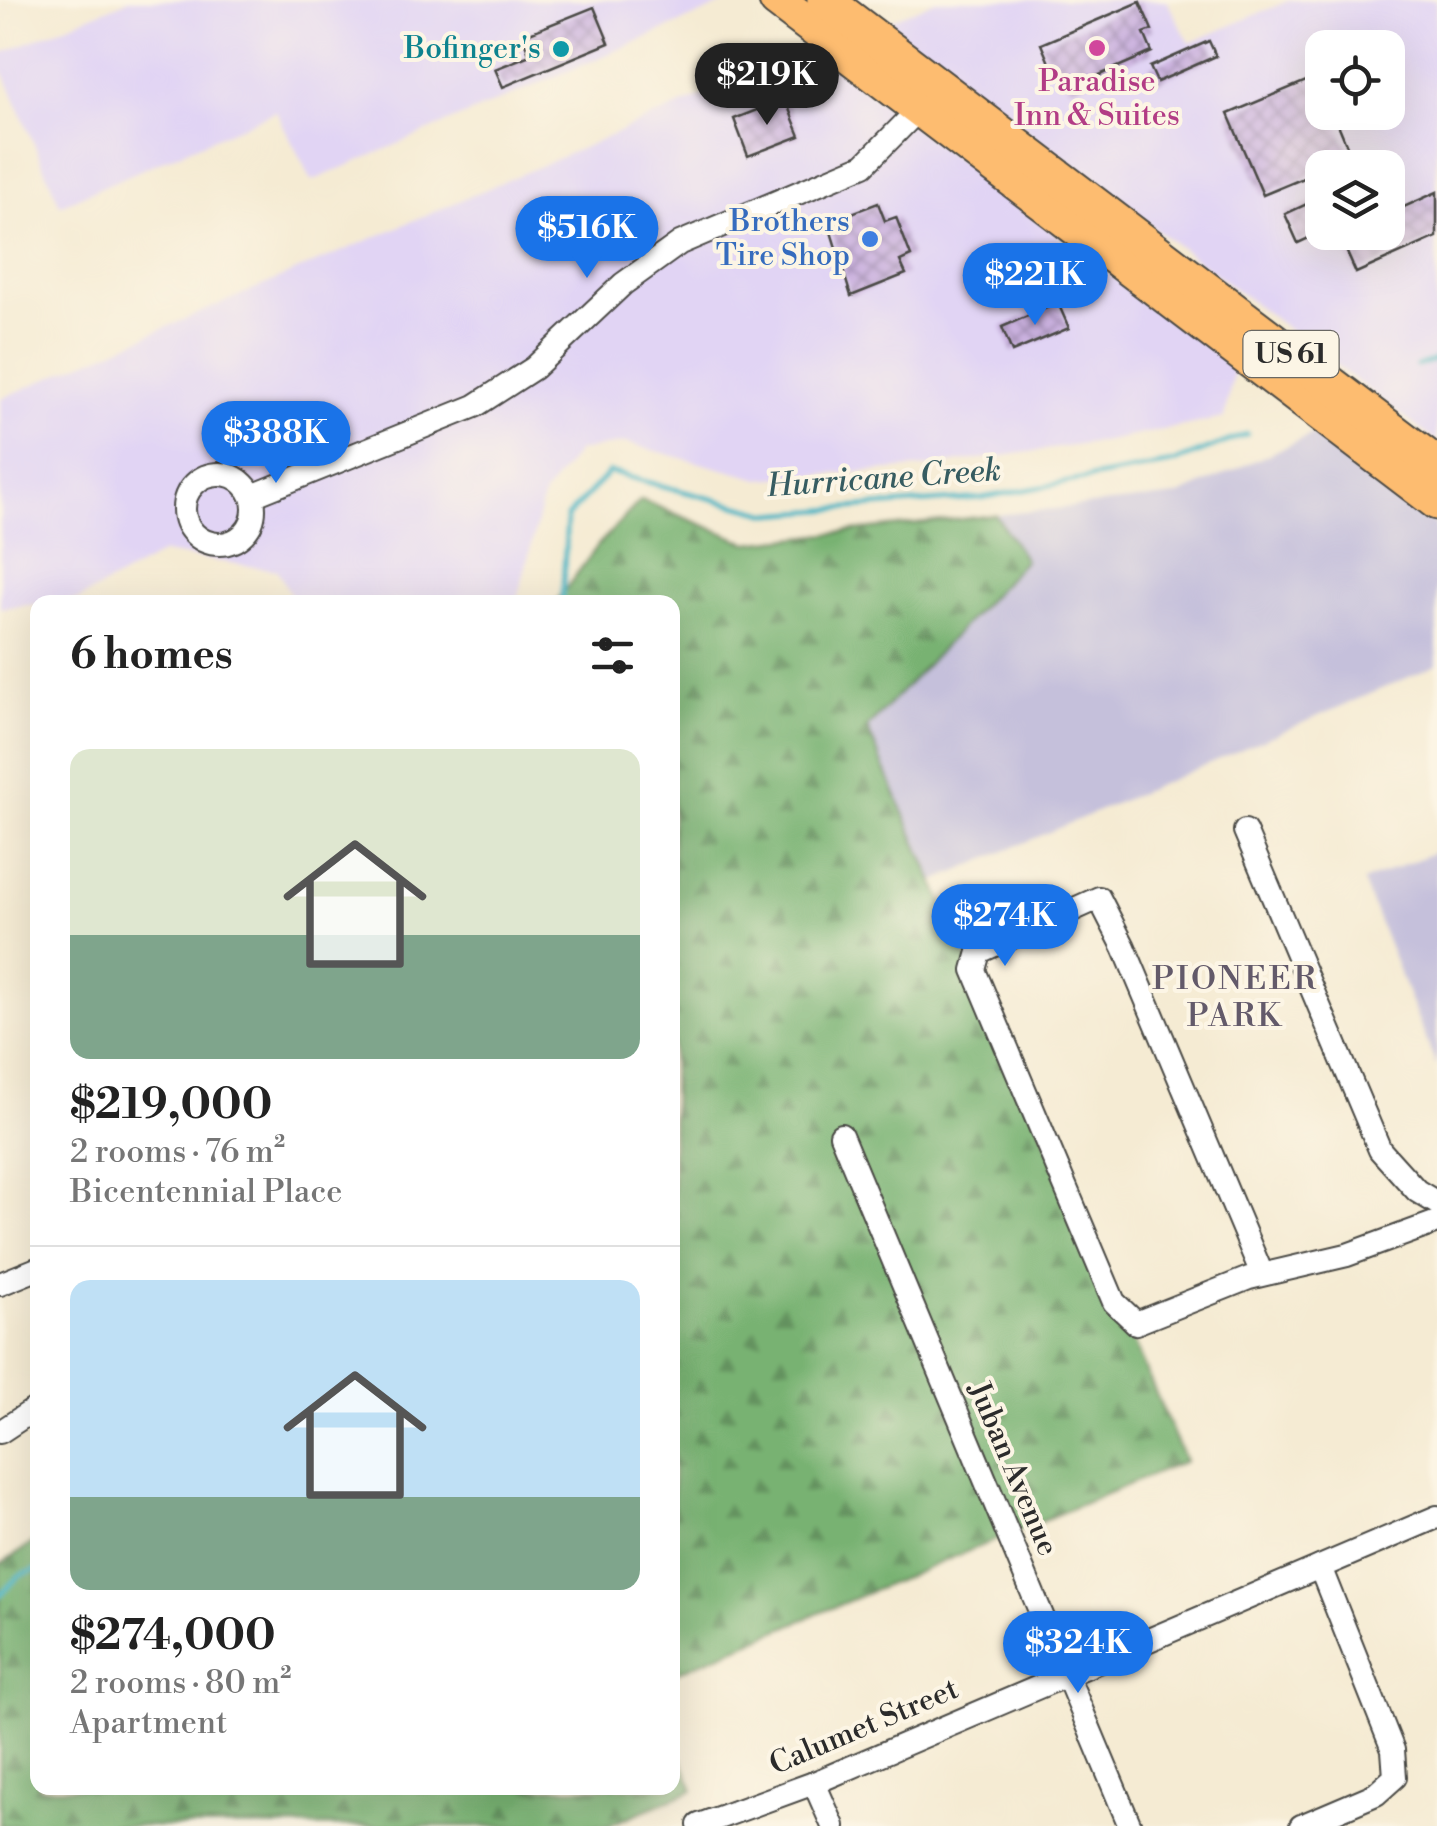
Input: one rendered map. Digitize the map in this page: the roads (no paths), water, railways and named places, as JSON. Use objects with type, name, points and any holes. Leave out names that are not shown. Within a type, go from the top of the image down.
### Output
[{"type":"highway","name":"US 61","points":[[777,0],[930,98],[1390,448],[1437,502]]},
{"type":"highway","name":"US 61","points":[[825,0],[930,98]]},
{"type":"highway","name":"US 61","points":[[1390,448],[1437,465]]},
{"type":"street","points":[[252,496],[475,406],[534,368],[623,284],[680,243],[864,166],[930,98]]},
{"type":"street","points":[[1245,832],[1380,1150],[1417,1191],[1437,1202]]},
{"type":"street","points":[[1262,1274],[1124,947],[1099,898],[979,952],[974,970],[1114,1302],[1136,1323],[1262,1274],[1347,1255],[1437,1222]]},
{"type":"street","name":"Juban Avenue","points":[[841,1135],[1130,1826]]},
{"type":"street","points":[[0,1284],[30,1272]]},
{"type":"street","points":[[0,1432],[30,1412]]},
{"type":"street","name":"Calumet Street","points":[[699,1825],[814,1783],[1437,1517]]},
{"type":"street","points":[[1300,1826],[1376,1794],[1395,1777],[1392,1750],[1320,1567]]},
{"type":"street","points":[[814,1783],[833,1826]]},
{"type":"waterway","name":"Hurricane Creek","points":[[1417,366],[1437,359]]},
{"type":"waterway","name":"Hurricane Creek","points":[[562,595],[567,517],[609,472],[770,514],[981,498],[1172,463],[1247,434]]},
{"type":"waterway","name":"Hurricane Creek","points":[[0,1595],[20,1575],[30,1572]]},
{"type":"place","name":"Paradise Inn & Suites","points":[[1097,48]]},
{"type":"place","name":"Bofinger's","points":[[561,49]]},
{"type":"place","name":"Brothers Tire Shop","points":[[870,239]]},
{"type":"district","name":"PIONEER PARK","points":[[1235,998]]}]
